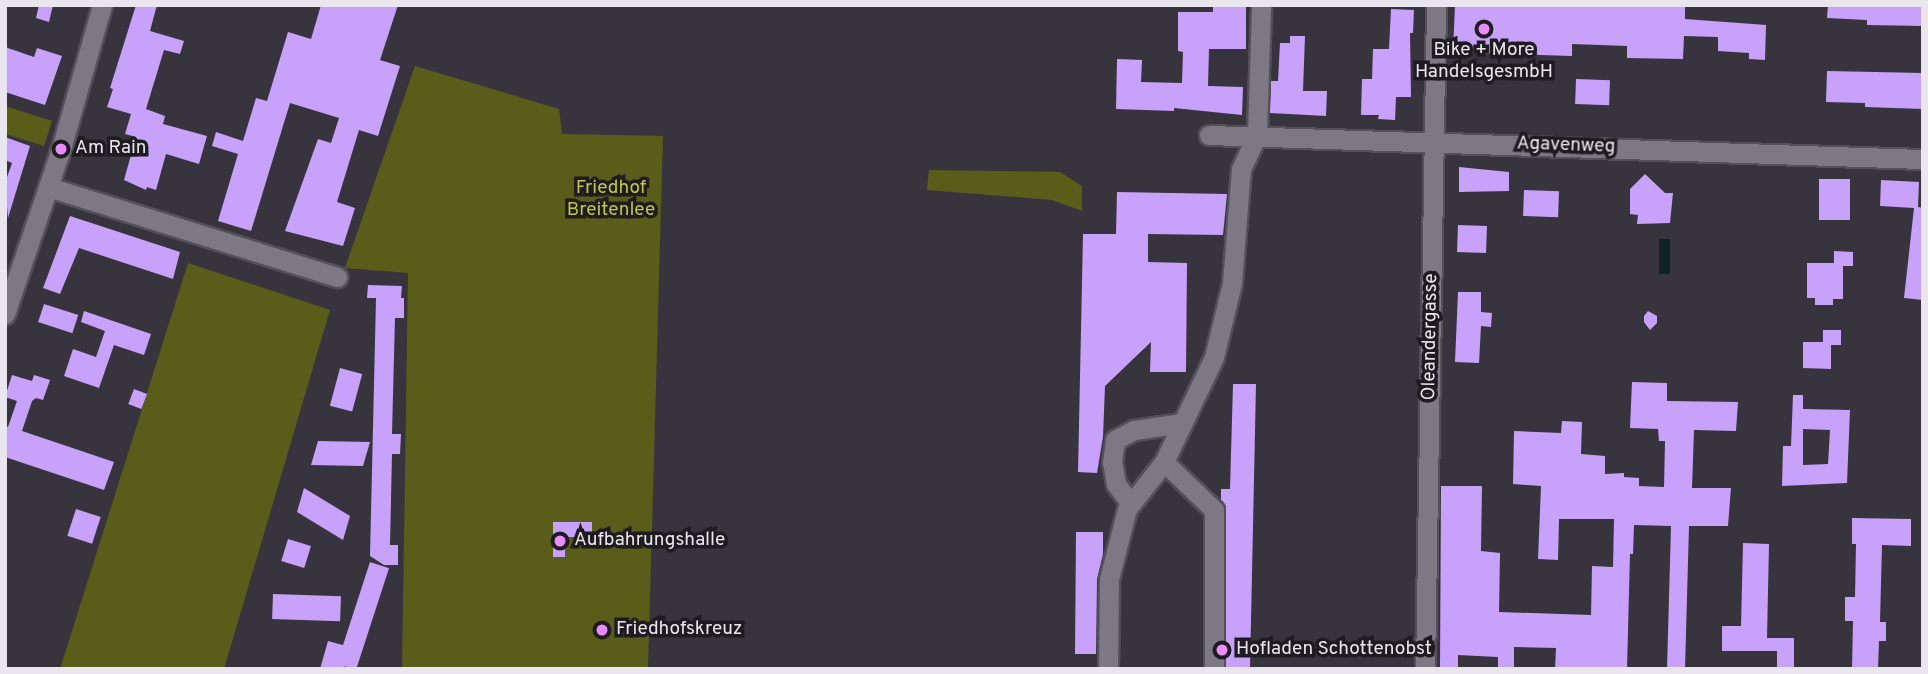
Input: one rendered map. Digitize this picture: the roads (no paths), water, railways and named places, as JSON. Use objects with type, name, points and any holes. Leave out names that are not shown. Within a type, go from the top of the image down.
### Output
[{"type":"street","points":[[5,314],[48,187],[102,5]]},
{"type":"street","points":[[1108,669],[1109,579],[1121,531],[1131,504],[1164,462],[1214,357],[1232,283],[1241,169],[1257,135],[1261,5]]},
{"type":"street","name":"Oleandergasse","points":[[1425,669],[1436,5]]},
{"type":"street","name":"Agavenweg","points":[[1209,135],[1923,159]]},
{"type":"street","points":[[48,187],[337,277]]},
{"type":"street","points":[[1131,504],[1116,484],[1112,463],[1115,440],[1134,430],[1182,423]]},
{"type":"street","points":[[1164,462],[1214,510],[1214,666]]},
{"type":"place","name":"Bike + More HandelsgesmbH","points":[[1484,29]]},
{"type":"place","name":"Am Rain","points":[[61,149]]},
{"type":"place","name":"Aufbahrungshalle","points":[[560,541]]},
{"type":"place","name":"Friedhofskreuz","points":[[602,630]]},
{"type":"place","name":"Hofladen Schottenobst","points":[[1222,650]]},
{"type":"park label","name":"Friedhof Breitenlee","points":[[611,200]]}]
